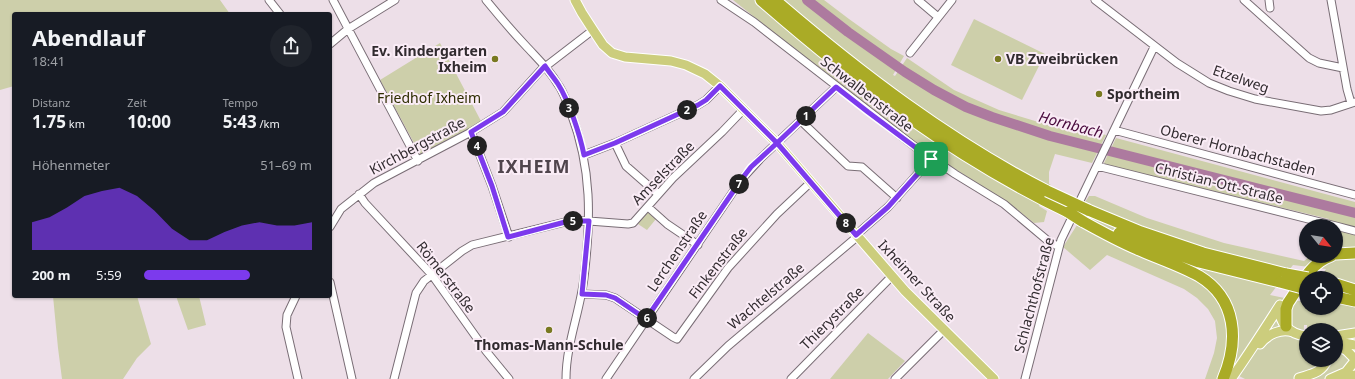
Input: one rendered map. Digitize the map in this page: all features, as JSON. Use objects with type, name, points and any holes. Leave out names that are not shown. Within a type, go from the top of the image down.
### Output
[{"type":"highway","points":[[761,0],[805,38],[891,99],[1045,195],[1085,217],[1134,248],[1199,276],[1210,284],[1217,291],[1229,311],[1233,325],[1229,375]]},
{"type":"highway","points":[[775,0],[838,52],[877,89]]},
{"type":"highway","points":[[1045,195],[1068,212],[1085,217],[1139,241],[1198,262],[1283,278],[1299,278]]},
{"type":"highway","points":[[1343,247],[1355,246]]},
{"type":"highway","points":[[1343,254],[1355,253]]},
{"type":"highway","points":[[1280,305],[1303,269],[1309,263]]},
{"type":"highway","points":[[1287,329],[1286,309],[1288,303],[1318,263]]},
{"type":"highway","points":[[1283,278],[1299,286]]},
{"type":"highway","points":[[1343,286],[1355,290]]},
{"type":"highway","points":[[1343,298],[1355,301]]},
{"type":"main road","name":"Ixheimer Straße","points":[[576,0],[593,30],[608,50],[618,55],[632,58],[671,61],[686,65],[705,74],[720,86],[777,143],[892,276],[994,379]]},
{"type":"main road","points":[[1252,351],[1256,342],[1280,305]]},
{"type":"main road","points":[[1280,305],[1281,319],[1287,329]]},
{"type":"main road","points":[[1263,333],[1281,324],[1287,329],[1299,333]]},
{"type":"main road","points":[[1229,375],[1268,336],[1287,329]]},
{"type":"main road","points":[[1343,335],[1355,333]]},
{"type":"main road","points":[[1343,343],[1355,345]]},
{"type":"main road","points":[[1330,379],[1346,372],[1354,360],[1343,348]]},
{"type":"main road","points":[[1296,378],[1320,371],[1323,367]]},
{"type":"main road","points":[[1338,379],[1355,375]]},
{"type":"main road","points":[[1296,378],[1314,379]]},
{"type":"street","points":[[269,0],[278,12]]},
{"type":"street","points":[[333,0],[418,161]]},
{"type":"street","points":[[332,42],[348,29],[395,0]]},
{"type":"street","points":[[486,0],[556,80],[579,134],[584,155],[588,190],[589,221],[582,294],[570,342],[566,379]]},
{"type":"street","name":"Schwalbenstraße","points":[[721,0],[754,22],[868,112],[931,159],[1004,204],[1047,240],[1058,247]]},
{"type":"street","points":[[918,0],[938,17]]},
{"type":"street","points":[[910,53],[952,0]]},
{"type":"street","name":"Etzelweg","points":[[1095,0],[1177,64],[1209,83],[1242,96],[1321,111],[1331,110],[1353,103]]},
{"type":"street","points":[[1244,0],[1309,58],[1318,63],[1343,68]]},
{"type":"street","points":[[1269,0],[1270,8]]},
{"type":"street","points":[[1331,0],[1343,68],[1353,103]]},
{"type":"street","name":"Kirchbergstraße","points":[[332,225],[341,209],[374,183],[471,132],[503,112],[545,66],[593,30]]},
{"type":"street","name":"Schlachthofstraße","points":[[1025,379],[1058,247],[1154,46]]},
{"type":"street","points":[[584,155],[615,143],[698,105],[706,100],[720,86]]},
{"type":"street","name":"Lerchenstraße","points":[[606,379],[745,176],[761,158],[836,87]]},
{"type":"street","name":"Amselstraße","points":[[394,379],[415,297],[421,285],[467,248],[569,221],[628,224],[637,220],[658,194],[744,109]]},
{"type":"street","points":[[801,121],[848,166],[862,167],[897,198]]},
{"type":"street","points":[[471,132],[492,186],[508,237]]},
{"type":"street","name":"Oberer Hornbachstaden","points":[[1112,133],[1355,195]]},
{"type":"street","points":[[615,143],[626,166],[658,194]]},
{"type":"street","name":"Wachtelstraße","points":[[694,379],[728,346],[879,216],[931,159]]},
{"type":"street","name":"Christian-Ott-Straße","points":[[1098,164],[1309,219]]},
{"type":"street","name":"Finkenstraße","points":[[646,319],[672,337],[679,337],[728,268],[776,214],[811,182]]},
{"type":"street","name":"Römerstraße","points":[[359,194],[365,204],[432,275],[486,351],[509,379]]},
{"type":"street","points":[[648,207],[667,224],[698,244]]},
{"type":"street","name":"Christian-Ott-Straße","points":[[1343,228],[1355,231]]},
{"type":"street","name":"Thierystraße","points":[[791,379],[892,276]]},
{"type":"street","points":[[332,291],[352,379]]},
{"type":"street","points":[[582,294],[606,295],[615,298],[646,319]]},
{"type":"street","points":[[295,298],[287,315],[286,327],[298,379]]},
{"type":"street","points":[[895,379],[944,330]]},
{"type":"green space","points":[[0,0],[220,0],[229,12],[12,12],[12,87],[0,90]]},
{"type":"green space","points":[[733,0],[824,0],[891,49],[904,56],[893,75],[895,76],[907,58],[954,90],[999,110],[1068,131],[1094,132],[1106,135],[1092,163],[1055,154],[1049,172],[1049,184],[1051,185],[1039,206],[1047,211],[1044,222],[1034,223],[1010,204],[919,146],[873,112],[874,109],[870,106],[867,107]],"holes":[[[884,80],[897,90],[884,108],[870,98]]]},
{"type":"green space","name":"VB Zweibrücken","points":[[974,19],[1045,54],[1022,100],[951,65]]},
{"type":"green space","name":"Friedhof Ixheim","points":[[440,43],[482,123],[421,156],[380,80]]},
{"type":"green space","points":[[1116,138],[1355,202],[1355,379],[1245,379],[1223,368],[1219,379],[1205,379],[1214,353],[1217,338],[1215,321],[1208,309],[1197,298],[1184,289],[1107,255],[1090,270],[1063,247],[1077,225],[1079,226],[1091,204],[1085,202],[1089,196],[1095,196],[1147,218],[1224,243],[1299,260],[1299,263],[1343,263],[1343,219],[1329,219],[1106,165],[1104,163]]},
{"type":"green space","points":[[646,213],[650,213],[656,219],[647,230],[638,224]]},
{"type":"green space","points":[[53,298],[138,298],[151,344],[137,358],[123,379],[62,379]]},
{"type":"green space","points":[[177,298],[199,298],[206,325],[188,330]]},
{"type":"green space","points":[[868,333],[905,361],[888,379],[830,379]]},
{"type":"waterway","name":"Hornbach","points":[[807,0],[848,32],[905,72],[966,107],[1050,136],[1355,213]]},
{"type":"place","name":"Ev. Kindergarten Ixheim","points":[[495,59]]},
{"type":"place","name":"VB Zweibrücken","points":[[998,59]]},
{"type":"place","name":"Sportheim","points":[[1099,94]]},
{"type":"place","name":"Thomas-Mann-Schule","points":[[549,330]]},
{"type":"district","name":"IXHEIM","points":[[534,167]]},
{"type":"route","points":[[931,159],[836,87],[777,143],[720,86],[712,95],[698,105],[615,143],[584,155],[579,134],[559,85],[545,66],[508,108],[471,132],[492,186],[508,237],[569,221],[589,221],[582,294],[612,296],[646,319],[673,282],[741,180],[751,167],[777,143],[856,235],[879,216],[897,198],[931,159]]}]
